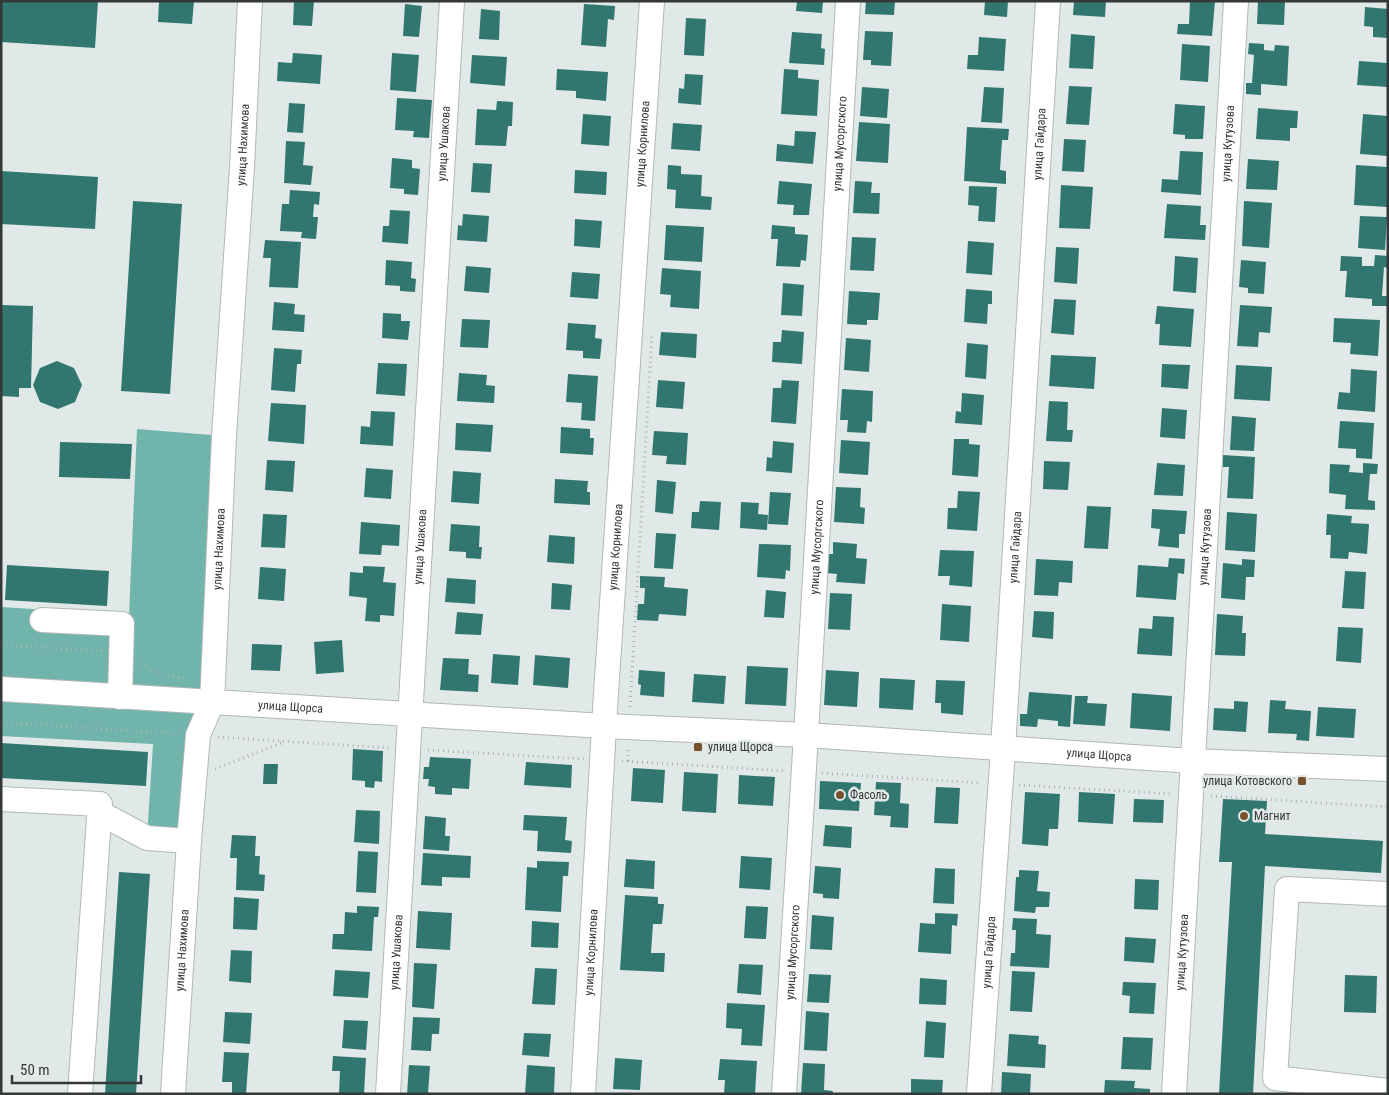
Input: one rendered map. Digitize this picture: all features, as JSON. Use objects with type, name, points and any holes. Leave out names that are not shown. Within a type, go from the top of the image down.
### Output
[{"type":"street","name":"улица Нахимова","points":[[173,1094],[189,841],[198,736],[212,703],[224,436],[242,167],[250,1]]},
{"type":"street","name":"улица Ушакова","points":[[388,1094],[452,1]]},
{"type":"street","name":"улица Корнилова","points":[[583,1094],[604,726],[652,1]]},
{"type":"street","name":"улица Мусоргского","points":[[784,1094],[848,1]]},
{"type":"street","name":"улица Гайдара","points":[[980,1094],[1003,749],[1048,1]]},
{"type":"street","name":"улица Кутузова","points":[[1174,1094],[1236,1]]},
{"type":"street","points":[[42,620],[122,624],[120,697]]},
{"type":"street","name":"улица Щорса","points":[[1,690],[604,726],[806,735],[1192,761],[1388,769]]},
{"type":"street","points":[[1,799],[100,804],[80,1094]]},
{"type":"street","points":[[100,813],[147,838],[189,841]]},
{"type":"street","points":[[1388,894],[1287,889],[1275,1078],[1388,1091]]},
{"type":"path","points":[[628,727],[652,330]]},
{"type":"path","points":[[1,722],[198,736]]},
{"type":"path","points":[[195,777],[286,741]]},
{"type":"green space","points":[[137,429],[224,436],[189,841],[147,838],[153,744],[1,736],[1,607],[129,615]]},
{"type":"building","points":[[1,1],[98,1],[95,48],[1,42]]},
{"type":"building","points":[[159,1],[194,1],[192,24],[158,22]]},
{"type":"building","points":[[294,1],[314,1],[312,26],[293,25]]},
{"type":"building","points":[[797,1],[823,1],[822,13],[796,11]]},
{"type":"building","points":[[866,1],[895,1],[894,15],[865,14]]},
{"type":"building","points":[[985,1],[1008,1],[1007,17],[984,15]]},
{"type":"building","points":[[1074,1],[1106,1],[1105,17],[1073,15]]},
{"type":"building","points":[[1190,1],[1215,1],[1212,36],[1177,34],[1178,24],[1189,24]]},
{"type":"building","points":[[1258,1],[1285,1],[1284,25],[1257,24]]},
{"type":"building","points":[[405,4],[422,6],[419,37],[403,36]]},
{"type":"building","points":[[584,4],[615,6],[614,20],[608,19],[606,47],[581,45]]},
{"type":"building","points":[[1365,7],[1388,9],[1388,38],[1373,37],[1373,27],[1364,26]]},
{"type":"building","points":[[481,9],[500,11],[499,40],[479,39]]},
{"type":"building","points":[[686,18],[706,19],[704,56],[684,55]]},
{"type":"building","points":[[865,31],[893,32],[891,66],[871,65],[871,60],[863,60]]},
{"type":"building","points":[[792,32],[822,34],[821,48],[825,49],[824,65],[789,63]]},
{"type":"building","points":[[1071,34],[1095,36],[1093,69],[1069,68]]},
{"type":"building","points":[[979,37],[1006,39],[1004,71],[967,69],[968,55],[978,55]]},
{"type":"building","points":[[1249,43],[1264,44],[1264,50],[1274,51],[1275,45],[1289,46],[1287,86],[1261,84],[1261,95],[1246,94],[1246,83],[1252,83],[1254,55],[1248,54]]},
{"type":"building","points":[[1182,44],[1210,46],[1208,82],[1180,80]]},
{"type":"building","points":[[293,53],[322,55],[320,84],[277,81],[278,62],[292,63]]},
{"type":"building","points":[[392,53],[419,55],[416,92],[390,90]]},
{"type":"building","points":[[472,55],[507,57],[505,86],[470,83]]},
{"type":"building","points":[[1359,61],[1388,63],[1388,87],[1357,85]]},
{"type":"building","points":[[557,69],[608,72],[606,101],[576,98],[576,91],[556,90]]},
{"type":"building","points":[[784,69],[798,70],[798,78],[819,80],[817,116],[781,114]]},
{"type":"building","points":[[685,74],[703,75],[701,105],[678,103],[679,88],[684,89]]},
{"type":"building","points":[[1069,86],[1092,87],[1089,125],[1066,124]]},
{"type":"building","points":[[862,87],[889,89],[887,118],[860,116]]},
{"type":"building","points":[[984,87],[1004,88],[1002,123],[981,122]]},
{"type":"building","points":[[397,98],[432,100],[429,138],[413,137],[414,131],[395,130]]},
{"type":"building","points":[[497,101],[513,102],[512,126],[508,126],[506,146],[475,145],[477,109],[496,110]]},
{"type":"building","points":[[289,103],[305,104],[303,133],[287,132]]},
{"type":"building","points":[[1175,104],[1205,106],[1203,139],[1185,139],[1185,135],[1173,134]]},
{"type":"building","points":[[1258,108],[1298,111],[1297,128],[1290,128],[1290,141],[1256,139]]},
{"type":"building","points":[[583,114],[611,116],[609,146],[581,144]]},
{"type":"building","points":[[1363,114],[1388,116],[1388,156],[1360,154]]},
{"type":"building","points":[[859,122],[890,124],[888,163],[856,161]]},
{"type":"building","points":[[673,123],[702,125],[700,151],[671,149]]},
{"type":"building","points":[[967,127],[1009,129],[1008,140],[1002,140],[1000,170],[1006,171],[1006,184],[964,181]]},
{"type":"building","points":[[795,131],[816,132],[813,164],[776,161],[777,144],[794,146]]},
{"type":"building","points":[[1064,139],[1086,140],[1084,172],[1062,171]]},
{"type":"building","points":[[286,141],[305,142],[303,165],[313,166],[311,185],[284,183]]},
{"type":"building","points":[[1180,151],[1203,152],[1201,195],[1161,192],[1162,179],[1178,180]]},
{"type":"building","points":[[392,158],[412,160],[412,168],[420,169],[418,195],[404,194],[404,189],[390,188]]},
{"type":"building","points":[[1248,159],[1279,161],[1277,190],[1246,189]]},
{"type":"building","points":[[473,163],[492,164],[490,193],[471,192]]},
{"type":"building","points":[[668,165],[681,166],[681,174],[702,175],[701,196],[712,197],[711,210],[675,208],[676,190],[667,189]]},
{"type":"building","points":[[1356,165],[1388,167],[1388,207],[1354,205]]},
{"type":"building","points":[[575,170],[607,172],[606,195],[574,193]]},
{"type":"building","points":[[1,171],[98,177],[95,229],[1,224]]},
{"type":"building","points":[[779,181],[812,184],[809,215],[793,215],[794,205],[777,204]]},
{"type":"building","points":[[855,181],[872,182],[871,193],[880,193],[879,214],[853,213]]},
{"type":"building","points":[[1061,185],[1093,187],[1090,229],[1059,228]]},
{"type":"building","points":[[969,186],[997,187],[995,222],[978,221],[979,206],[968,205]]},
{"type":"building","points":[[290,190],[320,192],[319,205],[314,204],[313,217],[318,217],[316,239],[301,238],[302,232],[280,231],[282,204],[289,204]]},
{"type":"building","points":[[133,201],[182,204],[170,394],[121,391]]},
{"type":"building","points":[[1244,201],[1272,203],[1269,248],[1242,246]]},
{"type":"building","points":[[1167,204],[1201,206],[1200,225],[1206,225],[1205,240],[1164,238]]},
{"type":"building","points":[[390,210],[410,211],[408,244],[382,242],[383,226],[389,226]]},
{"type":"building","points":[[463,214],[489,216],[487,242],[457,240],[458,225],[462,226]]},
{"type":"building","points":[[1360,216],[1387,217],[1385,250],[1358,248]]},
{"type":"building","points":[[575,219],[602,221],[600,248],[574,246]]},
{"type":"building","points":[[666,225],[704,227],[702,262],[664,260]]},
{"type":"building","points":[[772,225],[795,227],[795,234],[808,235],[806,261],[801,260],[800,267],[776,266],[778,239],[771,239]]},
{"type":"building","points":[[852,237],[876,238],[874,271],[850,270]]},
{"type":"building","points":[[265,240],[301,242],[298,288],[269,287],[271,258],[263,258]]},
{"type":"building","points":[[968,241],[994,243],[992,275],[966,273]]},
{"type":"building","points":[[1056,247],[1079,248],[1077,284],[1054,282]]},
{"type":"building","points":[[1375,255],[1388,256],[1388,268],[1384,267],[1382,296],[1388,296],[1388,306],[1372,306],[1372,299],[1345,297],[1347,271],[1340,271],[1341,256],[1362,257],[1362,266],[1374,266]]},
{"type":"building","points":[[1175,256],[1198,258],[1196,293],[1173,291]]},
{"type":"building","points":[[386,260],[412,262],[411,278],[416,279],[415,292],[400,291],[400,286],[385,285]]},
{"type":"building","points":[[1241,260],[1266,262],[1264,294],[1248,293],[1248,288],[1239,287]]},
{"type":"building","points":[[466,266],[491,268],[489,293],[464,291]]},
{"type":"building","points":[[662,268],[701,271],[699,309],[670,307],[671,295],[660,294]]},
{"type":"building","points":[[572,272],[600,274],[598,299],[570,297]]},
{"type":"building","points":[[783,283],[804,285],[802,316],[781,315]]},
{"type":"building","points":[[966,289],[992,291],[992,304],[988,304],[987,324],[964,322]]},
{"type":"building","points":[[849,291],[880,293],[878,320],[867,320],[867,325],[847,324]]},
{"type":"building","points":[[1054,299],[1076,300],[1074,335],[1051,333]]},
{"type":"building","points":[[274,302],[295,304],[294,314],[305,315],[304,332],[272,330]]},
{"type":"building","points":[[1,305],[33,306],[31,388],[19,388],[19,397],[1,396]]},
{"type":"building","points":[[1240,305],[1272,307],[1270,333],[1259,332],[1258,347],[1237,346]]},
{"type":"building","points":[[1157,306],[1194,309],[1191,347],[1159,345],[1160,324],[1155,324]]},
{"type":"building","points":[[383,313],[401,314],[401,321],[410,321],[408,340],[382,338]]},
{"type":"building","points":[[1334,318],[1380,320],[1378,356],[1350,354],[1351,343],[1333,342]]},
{"type":"building","points":[[462,319],[490,320],[488,348],[460,347]]},
{"type":"building","points":[[568,323],[596,325],[595,338],[602,339],[600,359],[583,358],[583,351],[566,350]]},
{"type":"building","points":[[782,330],[804,332],[802,364],[772,362],[773,342],[781,342]]},
{"type":"building","points":[[661,332],[697,334],[696,358],[659,355]]},
{"type":"building","points":[[846,338],[871,340],[869,372],[844,370]]},
{"type":"building","points":[[967,343],[988,345],[986,379],[965,377]]},
{"type":"building","points":[[274,348],[302,350],[301,364],[297,364],[295,392],[271,390]]},
{"type":"building","points":[[1051,355],[1096,357],[1094,389],[1049,386]]},
{"type":"building","points":[[57,361],[74,368],[82,385],[75,402],[58,409],[40,402],[33,385],[40,368]]},
{"type":"building","points":[[378,363],[407,364],[405,396],[376,394]]},
{"type":"building","points":[[1162,364],[1190,365],[1188,389],[1161,387]]},
{"type":"building","points":[[1236,365],[1272,367],[1270,401],[1234,399]]},
{"type":"building","points":[[1351,369],[1377,371],[1375,412],[1337,409],[1339,392],[1350,393]]},
{"type":"building","points":[[459,373],[487,375],[486,385],[495,386],[494,403],[457,401]]},
{"type":"building","points":[[568,374],[598,376],[595,421],[581,420],[582,403],[566,402]]},
{"type":"building","points":[[658,380],[685,382],[683,409],[656,407]]},
{"type":"building","points":[[782,380],[799,381],[796,424],[771,422],[773,388],[781,388]]},
{"type":"building","points":[[842,389],[873,391],[872,422],[867,421],[866,433],[847,432],[848,420],[840,420]]},
{"type":"building","points":[[962,393],[984,395],[982,425],[955,423],[956,411],[961,412]]},
{"type":"building","points":[[1049,401],[1068,402],[1067,430],[1073,430],[1072,442],[1046,441]]},
{"type":"building","points":[[271,403],[306,405],[304,444],[268,441]]},
{"type":"building","points":[[1162,408],[1187,410],[1185,439],[1160,437]]},
{"type":"building","points":[[371,411],[395,412],[393,446],[360,444],[361,426],[370,427]]},
{"type":"building","points":[[1232,416],[1256,418],[1254,451],[1230,450]]},
{"type":"building","points":[[1340,421],[1374,423],[1372,459],[1356,458],[1356,449],[1338,448]]},
{"type":"building","points":[[456,423],[493,425],[491,452],[455,450]]},
{"type":"building","points":[[561,427],[590,429],[590,438],[594,438],[593,455],[560,453]]},
{"type":"building","points":[[654,431],[688,433],[686,465],[666,464],[667,456],[652,455]]},
{"type":"building","points":[[954,439],[969,439],[969,444],[980,445],[978,477],[952,475]]},
{"type":"building","points":[[841,440],[870,442],[868,475],[839,473]]},
{"type":"building","points":[[773,441],[794,443],[792,473],[766,471],[767,457],[772,458]]},
{"type":"building","points":[[60,442],[132,444],[130,479],[59,477]]},
{"type":"building","points":[[1223,455],[1255,457],[1253,499],[1227,498],[1229,467],[1223,467]]},
{"type":"building","points":[[267,460],[295,461],[293,492],[265,490]]},
{"type":"building","points":[[1044,461],[1070,462],[1068,490],[1043,489]]},
{"type":"building","points":[[1157,463],[1185,465],[1183,496],[1154,495]]},
{"type":"building","points":[[1363,463],[1378,464],[1377,474],[1370,474],[1368,500],[1375,501],[1375,510],[1345,509],[1346,495],[1329,493],[1330,464],[1350,465],[1349,472],[1363,473]]},
{"type":"building","points":[[366,468],[393,470],[391,499],[364,497]]},
{"type":"building","points":[[453,471],[481,473],[479,504],[451,502]]},
{"type":"building","points":[[555,479],[588,481],[587,492],[590,492],[590,505],[554,503]]},
{"type":"building","points":[[657,480],[676,482],[673,514],[655,512]]},
{"type":"building","points":[[836,487],[861,488],[860,507],[865,508],[864,524],[834,522]]},
{"type":"building","points":[[958,491],[980,492],[977,531],[947,529],[948,508],[957,508]]},
{"type":"building","points":[[770,492],[791,493],[788,525],[768,524]]},
{"type":"building","points":[[700,501],[721,502],[719,530],[691,528],[692,512],[699,512]]},
{"type":"building","points":[[741,502],[759,503],[758,514],[768,515],[767,530],[740,528]]},
{"type":"building","points":[[1087,506],[1111,507],[1108,549],[1084,548]]},
{"type":"building","points":[[1152,509],[1187,511],[1185,534],[1179,534],[1179,548],[1158,546],[1160,529],[1151,528]]},
{"type":"building","points":[[1227,512],[1257,514],[1255,552],[1225,550]]},
{"type":"building","points":[[263,514],[287,515],[285,548],[261,547]]},
{"type":"building","points":[[1327,514],[1352,516],[1351,523],[1369,524],[1367,554],[1349,552],[1348,559],[1330,558],[1331,535],[1326,535]]},
{"type":"building","points":[[361,522],[400,525],[399,546],[382,545],[381,555],[359,554]]},
{"type":"building","points":[[451,524],[480,526],[479,547],[482,547],[481,559],[466,558],[466,552],[449,551]]},
{"type":"building","points":[[656,533],[676,534],[673,569],[654,568]]},
{"type":"building","points":[[549,535],[575,537],[574,564],[547,562]]},
{"type":"building","points":[[833,542],[857,544],[856,558],[867,559],[865,584],[836,582],[837,574],[826,573],[827,554],[833,554]]},
{"type":"building","points":[[759,544],[791,545],[790,571],[786,570],[785,579],[757,577]]},
{"type":"building","points":[[940,550],[974,551],[972,587],[949,585],[950,576],[938,576]]},
{"type":"building","points":[[1169,558],[1185,559],[1184,574],[1178,573],[1176,600],[1136,597],[1138,565],[1168,567]]},
{"type":"building","points":[[1036,559],[1073,561],[1072,583],[1059,582],[1058,596],[1034,595]]},
{"type":"building","points":[[1242,559],[1255,560],[1254,577],[1246,577],[1245,600],[1221,598],[1223,563],[1242,565]]},
{"type":"building","points":[[7,565],[109,571],[107,606],[5,600]]},
{"type":"building","points":[[363,566],[385,567],[383,582],[396,583],[394,616],[380,615],[380,622],[365,621],[367,598],[349,596],[350,572],[363,573]]},
{"type":"building","points":[[260,567],[286,569],[284,601],[258,599]]},
{"type":"building","points":[[1345,571],[1366,572],[1364,609],[1342,608]]},
{"type":"building","points":[[640,576],[665,577],[664,587],[688,589],[686,616],[659,614],[658,621],[637,620],[638,604],[644,604],[645,588],[640,588]]},
{"type":"building","points":[[447,578],[476,580],[475,604],[445,602]]},
{"type":"building","points":[[552,583],[572,585],[570,610],[551,609]]},
{"type":"building","points":[[766,590],[786,592],[784,618],[764,617]]},
{"type":"building","points":[[830,593],[852,594],[850,630],[828,629]]},
{"type":"building","points":[[942,604],[971,606],[969,642],[940,640]]},
{"type":"building","points":[[1034,611],[1054,612],[1053,639],[1032,637]]},
{"type":"building","points":[[457,612],[483,614],[481,635],[455,634]]},
{"type":"building","points":[[1217,614],[1243,616],[1242,633],[1246,633],[1245,656],[1215,655]]},
{"type":"building","points":[[1153,616],[1174,617],[1172,656],[1137,654],[1139,628],[1152,629]]},
{"type":"building","points":[[1338,627],[1363,628],[1361,663],[1336,661]]},
{"type":"building","points":[[342,640],[344,672],[316,674],[314,642]]},
{"type":"building","points":[[252,644],[282,645],[280,671],[251,670]]},
{"type":"building","points":[[493,654],[520,656],[518,685],[491,683]]},
{"type":"building","points":[[535,655],[570,658],[568,688],[533,685]]},
{"type":"building","points":[[443,658],[469,659],[468,674],[479,675],[478,692],[440,690]]},
{"type":"building","points":[[747,666],[788,668],[786,706],[745,704]]},
{"type":"building","points":[[639,670],[665,672],[664,697],[640,695],[641,685],[638,684]]},
{"type":"building","points":[[826,670],[859,672],[857,707],[824,705]]},
{"type":"building","points":[[694,674],[726,676],[724,704],[692,702]]},
{"type":"building","points":[[880,678],[915,680],[913,710],[879,708]]},
{"type":"building","points":[[936,680],[965,681],[963,715],[941,713],[941,703],[935,703]]},
{"type":"building","points":[[1029,692],[1072,695],[1070,727],[1058,726],[1058,721],[1038,719],[1037,727],[1020,726],[1020,714],[1027,714]]},
{"type":"building","points":[[1132,693],[1172,696],[1170,731],[1130,728]]},
{"type":"building","points":[[1075,696],[1088,696],[1087,703],[1107,704],[1105,726],[1073,724]]},
{"type":"building","points":[[1270,700],[1286,701],[1285,709],[1311,711],[1309,741],[1296,740],[1297,734],[1268,733]]},
{"type":"building","points":[[1234,701],[1248,702],[1246,732],[1213,730],[1214,708],[1234,709]]},
{"type":"building","points":[[1318,707],[1356,709],[1354,738],[1316,736]]},
{"type":"building","points":[[1,743],[148,752],[146,786],[1,778]]},
{"type":"building","points":[[353,749],[383,751],[382,782],[375,781],[374,788],[365,787],[365,781],[352,780]]},
{"type":"building","points":[[430,757],[471,759],[469,789],[452,788],[452,795],[435,794],[435,787],[428,786],[429,779],[423,779],[424,767],[429,767]]},
{"type":"building","points":[[526,762],[572,765],[571,788],[524,785]]},
{"type":"building","points":[[264,764],[278,764],[277,784],[263,784]]},
{"type":"building","points":[[633,768],[665,770],[663,803],[631,801]]},
{"type":"building","points":[[684,772],[718,774],[716,813],[682,811]]},
{"type":"building","points":[[739,775],[775,777],[773,806],[738,804]]},
{"type":"building","points":[[820,781],[861,783],[859,811],[819,809]]},
{"type":"building","points":[[876,782],[901,783],[900,803],[909,804],[908,828],[890,827],[891,816],[874,815]]},
{"type":"building","points":[[936,787],[960,788],[958,824],[934,823]]},
{"type":"building","points":[[1025,792],[1060,794],[1058,829],[1049,829],[1048,846],[1022,844]]},
{"type":"building","points":[[1079,792],[1115,794],[1113,824],[1078,822]]},
{"type":"building","points":[[1134,799],[1164,800],[1163,823],[1133,822]]},
{"type":"building","points":[[1223,799],[1267,801],[1265,834],[1383,841],[1381,873],[1265,866],[1253,1094],[1219,1094],[1232,862],[1219,862]]},
{"type":"building","points":[[356,810],[380,811],[379,844],[354,842]]},
{"type":"building","points":[[524,815],[567,817],[565,840],[572,841],[571,853],[537,851],[538,831],[523,830]]},
{"type":"building","points":[[425,816],[446,818],[445,836],[450,836],[449,851],[423,849]]},
{"type":"building","points":[[825,825],[852,827],[851,848],[823,846]]},
{"type":"building","points":[[232,835],[256,836],[255,856],[260,856],[259,874],[265,875],[264,891],[236,890],[237,858],[230,858]]},
{"type":"building","points":[[358,851],[378,852],[376,893],[356,892]]},
{"type":"building","points":[[423,853],[471,856],[470,878],[442,877],[442,886],[421,885]]},
{"type":"building","points":[[741,856],[772,858],[770,890],[739,888]]},
{"type":"building","points":[[626,859],[655,861],[654,889],[624,887]]},
{"type":"building","points":[[537,861],[569,862],[568,876],[563,876],[561,912],[525,910],[527,867],[537,868]]},
{"type":"building","points":[[815,866],[841,868],[839,899],[823,898],[823,894],[813,893]]},
{"type":"building","points":[[935,868],[955,869],[954,904],[933,903]]},
{"type":"building","points":[[1019,870],[1039,871],[1037,891],[1050,892],[1049,907],[1036,907],[1035,913],[1014,911],[1016,877],[1019,877]]},
{"type":"building","points":[[119,872],[150,874],[136,1094],[105,1094]]},
{"type":"building","points":[[1135,879],[1159,880],[1158,910],[1134,909]]},
{"type":"building","points":[[625,895],[658,897],[658,904],[664,904],[662,924],[653,924],[651,953],[665,953],[664,972],[620,970]]},
{"type":"building","points":[[234,897],[259,899],[257,930],[233,929]]},
{"type":"building","points":[[357,906],[379,907],[378,917],[374,917],[372,951],[332,949],[333,934],[344,934],[345,912],[357,913]]},
{"type":"building","points":[[746,906],[768,907],[766,939],[744,938]]},
{"type":"building","points":[[418,911],[452,913],[450,950],[416,948]]},
{"type":"building","points":[[935,913],[958,914],[957,926],[952,925],[951,954],[918,952],[920,923],[935,924]]},
{"type":"building","points":[[812,915],[834,917],[832,950],[810,949]]},
{"type":"building","points":[[1013,918],[1037,919],[1036,934],[1051,935],[1049,968],[1010,966],[1011,953],[1015,953],[1016,930],[1012,930]]},
{"type":"building","points":[[532,921],[559,923],[558,948],[531,947]]},
{"type":"building","points":[[1125,937],[1156,939],[1154,963],[1124,961]]},
{"type":"building","points":[[231,950],[252,951],[251,983],[229,981]]},
{"type":"building","points":[[414,963],[437,964],[434,1009],[412,1007]]},
{"type":"building","points":[[739,964],[763,965],[761,995],[737,993]]},
{"type":"building","points":[[535,968],[557,969],[555,1005],[532,1004]]},
{"type":"building","points":[[335,970],[370,972],[368,998],[333,996]]},
{"type":"building","points":[[1012,971],[1035,972],[1032,1012],[1010,1011]]},
{"type":"building","points":[[809,974],[831,975],[829,1003],[807,1002]]},
{"type":"building","points":[[1345,975],[1377,976],[1376,1013],[1344,1012]]},
{"type":"building","points":[[920,978],[947,980],[946,1005],[919,1004]]},
{"type":"building","points":[[1123,982],[1156,983],[1154,1014],[1129,1013],[1130,996],[1122,995]]},
{"type":"building","points":[[727,1003],[765,1005],[762,1046],[741,1045],[742,1029],[726,1028]]},
{"type":"building","points":[[806,1011],[829,1013],[827,1051],[804,1050]]},
{"type":"building","points":[[225,1012],[252,1013],[250,1044],[223,1042]]},
{"type":"building","points":[[413,1017],[440,1018],[439,1034],[432,1034],[431,1051],[411,1050]]},
{"type":"building","points":[[344,1020],[368,1021],[366,1050],[342,1048]]},
{"type":"building","points":[[926,1021],[946,1023],[944,1058],[924,1057]]},
{"type":"building","points":[[524,1033],[551,1034],[549,1057],[522,1055]]},
{"type":"building","points":[[1009,1034],[1039,1036],[1038,1044],[1046,1045],[1045,1068],[1007,1066]]},
{"type":"building","points":[[1123,1037],[1153,1038],[1151,1070],[1121,1069]]},
{"type":"building","points":[[224,1052],[249,1053],[246,1094],[232,1094],[232,1082],[222,1082]]},
{"type":"building","points":[[333,1056],[366,1058],[364,1094],[339,1094],[340,1071],[332,1071]]},
{"type":"building","points":[[615,1058],[642,1060],[640,1090],[613,1089]]},
{"type":"building","points":[[720,1059],[757,1061],[755,1094],[724,1094],[725,1080],[718,1080]]},
{"type":"building","points":[[803,1063],[825,1064],[824,1090],[833,1091],[832,1094],[801,1094]]},
{"type":"building","points":[[409,1065],[430,1066],[428,1094],[407,1094]]},
{"type":"building","points":[[527,1065],[555,1067],[554,1094],[525,1094]]},
{"type":"building","points":[[1002,1072],[1031,1074],[1030,1094],[1001,1094]]},
{"type":"building","points":[[911,1079],[943,1080],[942,1094],[911,1094]]},
{"type":"building","points":[[1105,1080],[1135,1081],[1134,1088],[1150,1089],[1150,1094],[1104,1094]]},
{"type":"place","name":"улица Щорса","points":[[698,747]]},
{"type":"place","name":"улица Котовского","points":[[1302,781]]},
{"type":"place","name":"Фасоль","points":[[840,795]]},
{"type":"place","name":"Магнит","points":[[1244,816]]}]
